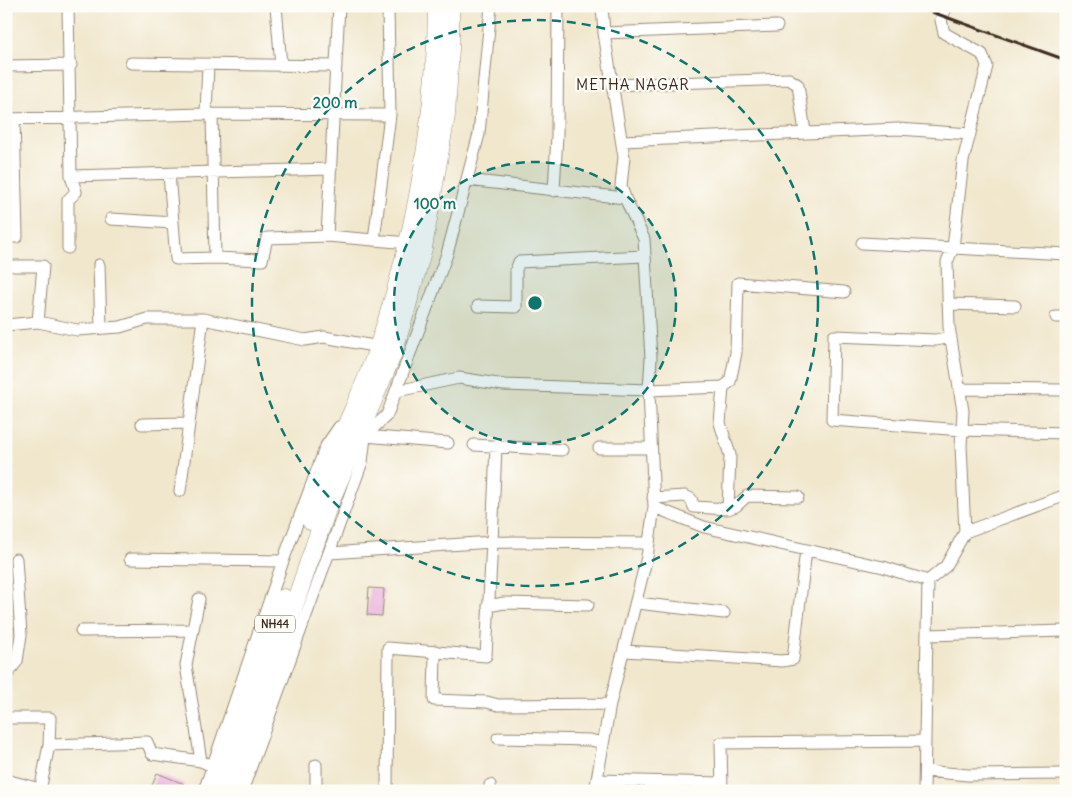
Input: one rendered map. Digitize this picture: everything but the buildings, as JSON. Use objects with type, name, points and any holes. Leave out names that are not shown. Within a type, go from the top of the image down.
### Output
[{"type":"highway","name":"NH44","points":[[218,791],[339,462],[362,407],[409,243],[424,170],[432,114],[436,50],[436,6]]},
{"type":"highway","name":"NH44","points":[[362,407],[393,353],[423,248],[446,115],[450,48],[450,6]]},
{"type":"highway","name":"NH44","points":[[231,791],[312,553],[339,462]]},
{"type":"street","points":[[68,6],[71,65],[72,176],[76,192],[68,200],[68,248]]},
{"type":"street","points":[[276,6],[281,65]]},
{"type":"street","points":[[328,236],[339,6]]},
{"type":"street","points":[[374,240],[390,115],[388,6]]},
{"type":"street","points":[[365,436],[387,415],[398,391],[447,254],[480,134],[492,6]]},
{"type":"street","points":[[554,191],[558,135],[558,6]]},
{"type":"street","points":[[602,6],[604,33],[624,157],[621,186],[644,239],[651,358],[649,390],[653,503],[649,543],[637,603],[610,704],[596,785],[722,787],[720,743],[925,741]]},
{"type":"street","points":[[928,581],[946,566],[965,532],[961,446],[963,411],[951,337],[948,304],[948,262],[953,248],[963,161],[987,66],[982,54],[944,32],[941,20],[947,6]]},
{"type":"street","points":[[604,33],[778,26]]},
{"type":"street","points":[[131,62],[336,66]]},
{"type":"street","points":[[208,64],[215,258]]},
{"type":"street","points":[[6,66],[71,65]]},
{"type":"street","points":[[613,85],[789,79],[798,85],[805,132]]},
{"type":"street","points":[[6,237],[17,237],[10,119],[209,114],[390,115]]},
{"type":"street","points":[[622,141],[898,129],[970,134]]},
{"type":"street","points":[[72,176],[331,170]]},
{"type":"street","points":[[168,174],[176,259],[262,260],[266,238],[328,236],[409,243]]},
{"type":"street","points":[[467,180],[626,198]]},
{"type":"street","points":[[112,219],[173,223]]},
{"type":"street","points":[[862,243],[1066,254]]},
{"type":"street","points":[[478,306],[516,307],[516,270],[518,262],[644,256]]},
{"type":"street","points":[[99,265],[101,328]]},
{"type":"street","points":[[14,266],[43,266],[38,322]]},
{"type":"street","points":[[398,391],[459,378],[504,384],[649,390],[723,387],[730,382],[736,353],[738,283],[844,292]]},
{"type":"street","points":[[948,304],[1015,306]]},
{"type":"street","points":[[6,325],[38,322],[77,330],[120,327],[147,319],[203,319],[304,340],[324,337],[379,347]]},
{"type":"street","points":[[180,491],[203,319]]},
{"type":"street","points":[[951,337],[936,340],[834,336],[832,420],[962,430],[1066,432]]},
{"type":"street","points":[[723,387],[720,423],[730,456],[728,509]]},
{"type":"street","points":[[960,389],[1066,390]]},
{"type":"street","points":[[242,791],[362,462],[365,436],[362,407]]},
{"type":"street","points":[[204,791],[207,764],[326,446],[362,407]]},
{"type":"street","points":[[142,424],[188,423]]},
{"type":"street","points":[[365,436],[448,443]]},
{"type":"street","points":[[474,444],[496,448],[562,450]]},
{"type":"street","points":[[387,791],[388,648],[486,656],[496,448]]},
{"type":"street","points":[[598,448],[651,448]]},
{"type":"street","points":[[653,503],[685,496],[691,499],[694,507],[728,509],[736,506],[747,496],[798,497]]},
{"type":"street","points":[[965,532],[1065,496]]},
{"type":"street","points":[[653,503],[704,528],[883,567],[928,581]]},
{"type":"street","points":[[330,553],[492,542],[649,543]]},
{"type":"street","points":[[625,651],[782,661],[793,659],[806,550]]},
{"type":"street","points":[[6,676],[17,661],[21,636],[16,559]]},
{"type":"street","points":[[130,559],[283,561]]},
{"type":"street","points":[[924,791],[928,581]]},
{"type":"street","points":[[199,599],[186,665],[207,764]]},
{"type":"street","points":[[488,606],[504,603],[588,605]]},
{"type":"street","points":[[637,603],[724,613]]},
{"type":"street","points":[[81,631],[193,630]]},
{"type":"street","points":[[928,636],[1066,631]]},
{"type":"street","points":[[435,651],[434,700],[487,702],[498,705],[610,704]]},
{"type":"street","points":[[6,718],[50,718],[49,745],[40,790],[6,780]]},
{"type":"street","points":[[498,738],[590,740],[603,743]]},
{"type":"street","points":[[49,745],[147,742],[152,754],[207,764]]},
{"type":"street","points":[[316,765],[316,791]]},
{"type":"street","points":[[925,771],[968,775],[1066,774]]},
{"type":"railway","points":[[915,6],[1066,60]]},
{"type":"district","name":"METHA NAGAR","points":[[633,85]]}]
